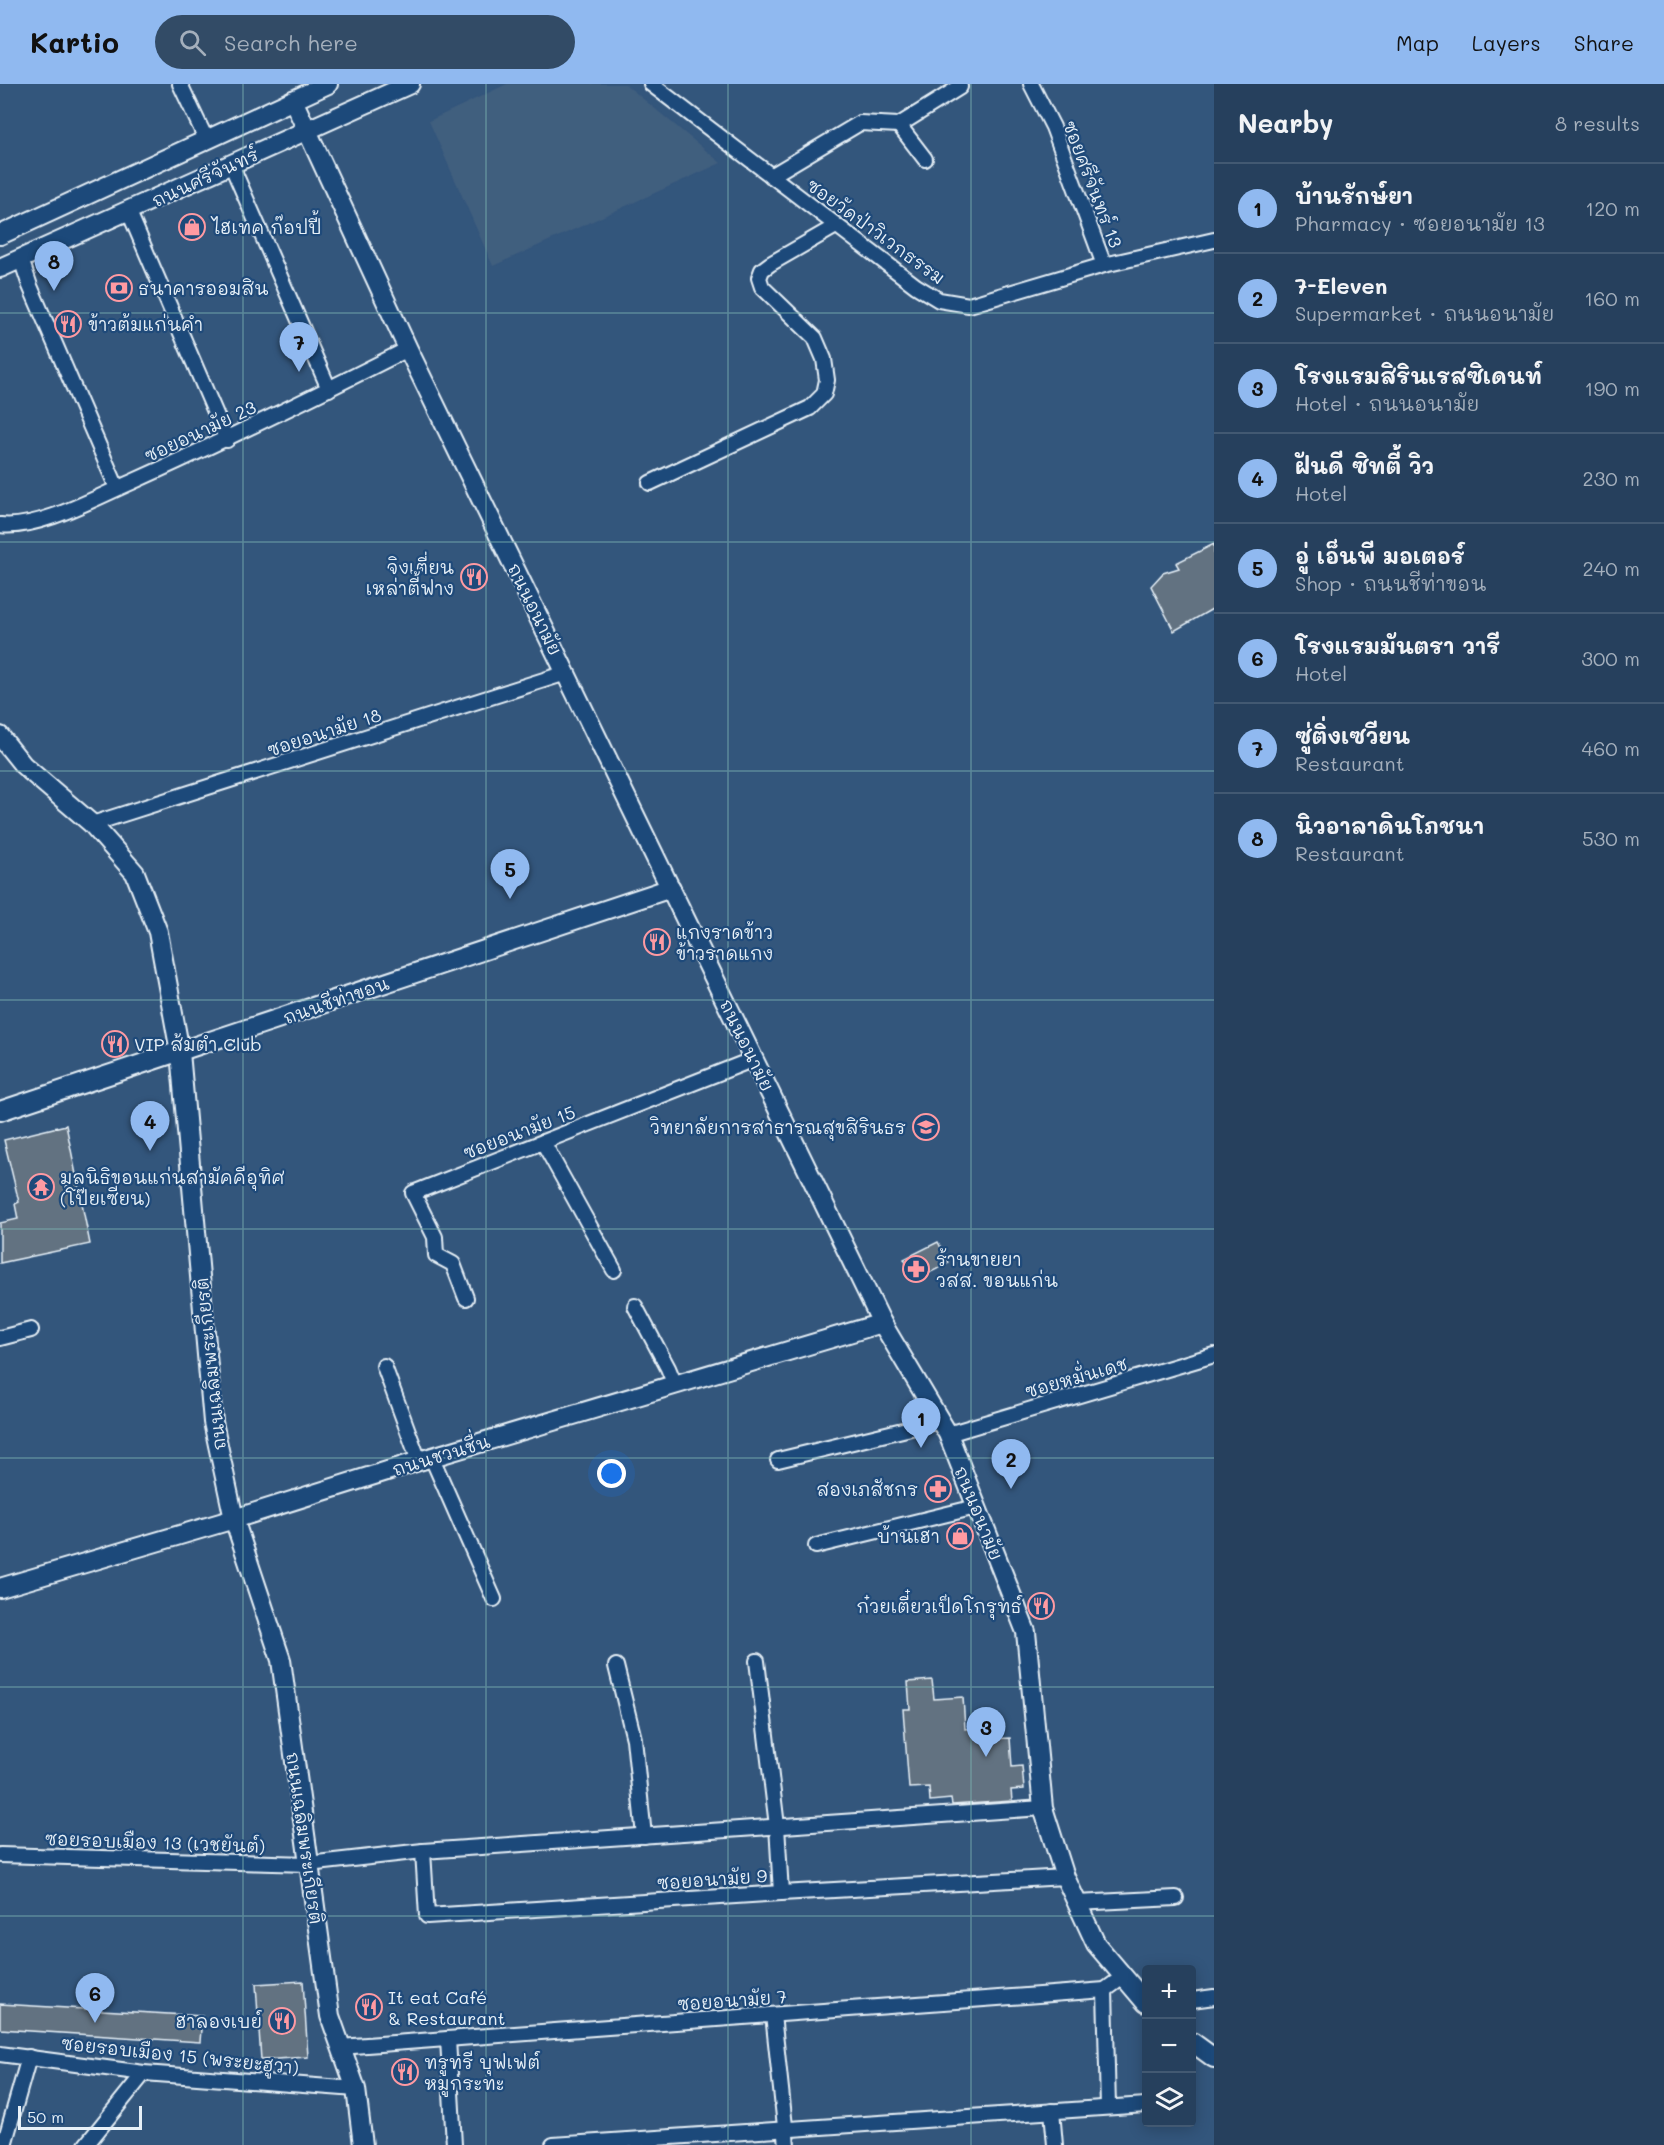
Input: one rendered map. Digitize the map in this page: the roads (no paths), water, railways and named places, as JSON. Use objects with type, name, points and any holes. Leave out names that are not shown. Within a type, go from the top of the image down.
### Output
[{"type":"street","points":[[180,84],[207,139]]},
{"type":"street","name":"ถนนศรีจันทร์","points":[[0,235],[300,93],[328,84]]},
{"type":"street","name":"ถนนศรีจันทร์","points":[[0,268],[410,84]]},
{"type":"street","name":"ซอยวัดป่าวิเวกธรรม","points":[[651,84],[836,226],[916,286],[939,300],[969,304],[1104,265],[1214,240]]},
{"type":"street","name":"ซอยศรีจันทร์ 13","points":[[1031,84],[1053,127],[1104,265]]},
{"type":"street","points":[[771,176],[860,123],[899,125],[960,87]]},
{"type":"street","name":"ถนนอนามัย","points":[[300,93],[307,131],[408,349],[882,1323],[944,1427],[1026,1632],[1043,1808],[1065,1877],[1096,1944],[1142,1998]]},
{"type":"street","points":[[899,125],[925,159]]},
{"type":"street","points":[[231,164],[329,389]]},
{"type":"street","points":[[129,212],[227,440]]},
{"type":"street","points":[[650,483],[810,408],[824,394],[827,380],[824,360],[814,338],[762,287],[759,278],[762,270],[770,264],[836,226]]},
{"type":"street","points":[[21,260],[117,488]]},
{"type":"street","name":"ซอยอนามัย 23","points":[[0,525],[43,520],[227,440],[408,349]]},
{"type":"street","name":"ซอยอนามัย 18","points":[[92,824],[566,674]]},
{"type":"street","name":"ถนนเฉลิมพระเกียรติ","points":[[0,736],[23,765],[92,824],[135,873],[158,932],[180,1052],[213,1422],[234,1520],[281,1659],[330,2016],[356,2089],[363,2145]]},
{"type":"street","name":"ถนนชีท่าขอน","points":[[0,1112],[671,888]]},
{"type":"street","name":"ซอยอนามัย 15","points":[[466,1298],[453,1264],[436,1255],[435,1237],[413,1193],[754,1059]]},
{"type":"street","points":[[543,1142],[614,1270]]},
{"type":"street","points":[[635,1306],[675,1385]]},
{"type":"street","name":"ถนนชวนชื่น","points":[[0,1588],[234,1520],[425,1459],[882,1323]]},
{"type":"street","points":[[0,1338],[31,1330]]},
{"type":"street","name":"ซอยหมั่นเดช","points":[[778,1460],[944,1427],[1214,1355]]},
{"type":"street","points":[[384,1366],[425,1459],[494,1599]]},
{"type":"street","points":[[816,1546],[976,1507]]},
{"type":"street","points":[[757,1661],[777,1826],[781,1893]]},
{"type":"street","points":[[616,1666],[634,1739],[644,1836]]},
{"type":"street","name":"ซอยรอบเมือง 13 (เวชยันต์)","points":[[0,1855],[308,1864],[423,1851],[1043,1808]]},
{"type":"street","name":"ซอยอนามัย 9","points":[[423,1851],[427,1916],[1065,1877]]},
{"type":"street","points":[[1077,1903],[1176,1898]]},
{"type":"street","points":[[1108,2107],[1105,1990],[1123,1977]]},
{"type":"street","name":"ซอยอนามัย 7","points":[[340,2046],[1105,1990]]},
{"type":"street","points":[[1196,1999],[1214,1997]]},
{"type":"street","points":[[773,2015],[787,2145]]},
{"type":"street","points":[[448,2039],[454,2145]]},
{"type":"street","points":[[1196,2045],[1214,2058]]},
{"type":"street","name":"ซอยรอบเมือง 15 (พระยะฮูวา)","points":[[0,2054],[144,2073],[356,2089]]},
{"type":"street","points":[[4,2145],[28,2057]]},
{"type":"street","points":[[86,2145],[144,2073]]},
{"type":"street","points":[[553,2145],[1142,2105]]},
{"type":"street","points":[[1052,2111],[1055,2145]]},
{"type":"place","name":"ไฮเทค ก๊อปปี้","points":[[192,227]]},
{"type":"place","name":"ธนาคารออมสิน","points":[[119,288]]},
{"type":"place","name":"นิวอาลาดินโภชนา","points":[[54,291]]},
{"type":"place","name":"ข้าวต้มแก่นคำ","points":[[68,324]]},
{"type":"place","name":"ซู่ติ่งเซวียน","points":[[299,372]]},
{"type":"place","name":"จิงเตี่ยน เหล่าตี้ฟาง","points":[[474,577]]},
{"type":"place","name":"อู่ เอ็นพี มอเตอร์","points":[[510,899]]},
{"type":"place","name":"แกงราดข้าว ข้าวราดแกง","points":[[657,942]]},
{"type":"place","name":"VIP ส้มตำ Club","points":[[115,1044]]},
{"type":"place","name":"วิทยาลัยการสาธารณสุขสิรินธร","points":[[926,1127]]},
{"type":"place","name":"ฝันดี ซิทตี้ วิว","points":[[150,1151]]},
{"type":"place","name":"มูลนิธิขอนแก่นสามัคคีอุทิศ (โป๊ยเซียน)","points":[[41,1187]]},
{"type":"place","name":"ร้านขายยา วสส. ขอนแก่น","points":[[916,1269]]},
{"type":"place","name":"บ้านรักษ์ยา","points":[[921,1448]]},
{"type":"place","name":"สองเภสัชกร","points":[[938,1489]]},
{"type":"place","name":"7-Eleven","points":[[1011,1489]]},
{"type":"place","name":"บ้านเฮา","points":[[960,1536]]},
{"type":"place","name":"ก๋วยเตี๋ยวเป็ดโกรุทธ์","points":[[1041,1606]]},
{"type":"place","name":"โรงแรมสิรินเรสซิเดนท์","points":[[986,1757]]},
{"type":"place","name":"It eat Café & Restaurant","points":[[369,2007]]},
{"type":"place","name":"ฮาลองเบย์","points":[[282,2021]]},
{"type":"place","name":"โรงแรมมันตรา วารี","points":[[95,2023]]},
{"type":"place","name":"ทรูทรี บุฟเฟต์ หมูกระทะ","points":[[405,2072]]}]
